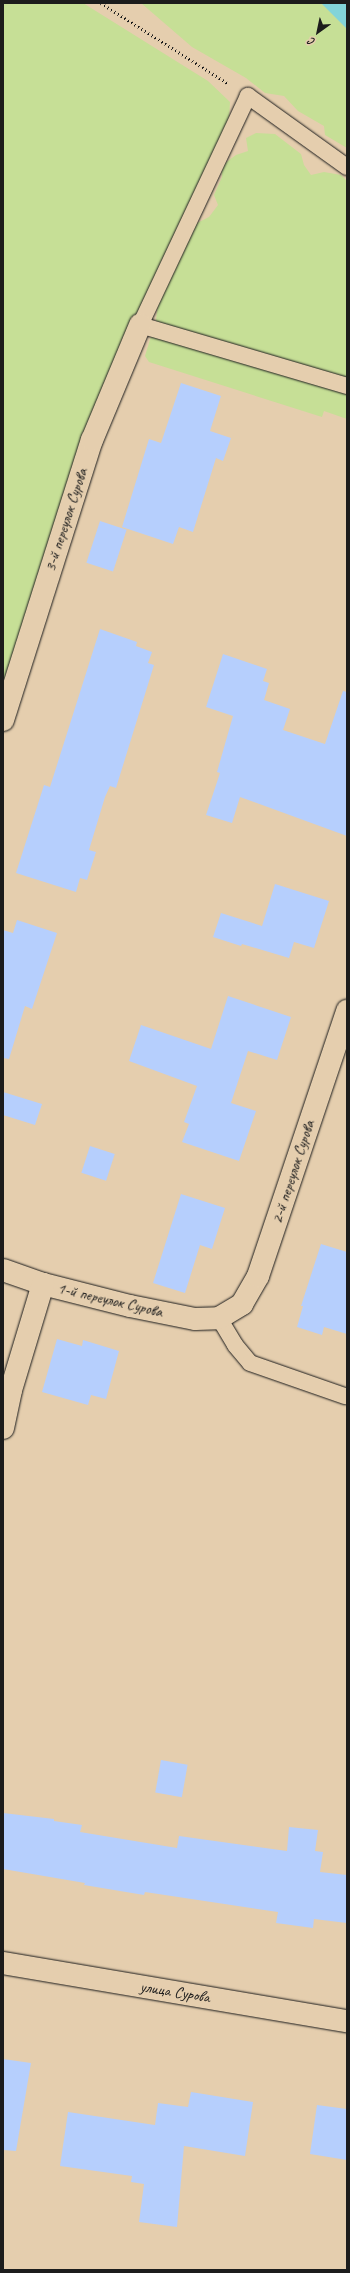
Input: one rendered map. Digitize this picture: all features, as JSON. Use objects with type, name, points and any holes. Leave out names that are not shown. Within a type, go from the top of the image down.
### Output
[{"type":"street","name":"3-й переулок Сурова","points":[[3,720],[92,440],[140,325]]},
{"type":"street","name":"2-й переулок Сурова","points":[[219,1318],[242,1304],[258,1276],[347,1011]]},
{"type":"street","name":"1-й переулок Сурова","points":[[3,1270],[43,1284],[130,1306],[195,1319],[219,1318]]},
{"type":"street","points":[[3,1428],[12,1390],[43,1284]]},
{"type":"street","name":"улица Сурова","points":[[3,1963],[347,2021]]},
{"type":"lane","points":[[347,167],[248,96],[140,325],[347,386]]},
{"type":"lane","points":[[219,1318],[235,1345],[250,1363],[345,1396]]},
{"type":"path","points":[[101,3],[248,96]]},
{"type":"green space","points":[[3,3],[83,3],[208,81],[230,102],[229,120],[111,369],[3,707]]},
{"type":"green space","points":[[141,3],[347,3],[347,148],[325,135],[324,126],[298,111],[284,96],[265,93],[246,78],[192,47]]},
{"type":"green space","points":[[256,133],[275,134],[301,154],[304,165],[311,175],[324,172],[341,175],[347,181],[347,419],[324,411],[322,417],[149,362],[145,356],[156,320],[158,303],[195,224],[209,217],[218,205],[214,195],[222,177],[221,166],[236,155],[248,151],[246,138]]},
{"type":"water","points":[[321,3],[347,3],[347,29]]},
{"type":"building","points":[[181,383],[221,396],[210,431],[231,438],[223,461],[216,458],[193,532],[179,527],[173,544],[122,527],[149,439],[161,443]]},
{"type":"building","points":[[100,521],[127,530],[113,571],[86,563]]},
{"type":"building","points":[[100,629],[137,642],[136,646],[152,652],[148,663],[154,665],[116,788],[110,786],[105,797],[89,850],[96,852],[87,880],[80,878],[76,892],[16,873],[44,785],[50,787]]},
{"type":"building","points":[[223,654],[267,669],[263,681],[269,683],[264,700],[290,709],[283,730],[325,744],[343,691],[347,692],[347,836],[240,797],[232,823],[206,815],[220,773],[217,772],[233,716],[206,707]]},
{"type":"building","points":[[275,884],[329,901],[314,948],[294,942],[289,958],[242,944],[241,946],[213,937],[221,913],[262,926]]},
{"type":"building","points":[[17,920],[57,933],[32,1009],[25,1006],[9,1059],[3,1058],[3,930],[13,933]]},
{"type":"building","points":[[228,996],[291,1017],[277,1060],[248,1051],[231,1103],[256,1111],[239,1161],[182,1142],[189,1124],[184,1122],[197,1086],[129,1061],[141,1025],[211,1049]]},
{"type":"building","points":[[3,1092],[42,1104],[35,1125],[3,1115]]},
{"type":"building","points":[[90,1146],[115,1154],[106,1181],[81,1173]]},
{"type":"building","points":[[181,1194],[225,1208],[212,1249],[200,1245],[185,1293],[153,1283]]},
{"type":"building","points":[[321,1244],[347,1252],[347,1334],[324,1327],[322,1335],[297,1327],[303,1306],[301,1306]]},
{"type":"building","points":[[57,1339],[82,1346],[83,1340],[119,1351],[106,1399],[91,1395],[88,1405],[42,1392]]},
{"type":"building","points":[[161,1760],[188,1765],[182,1797],[155,1792]]},
{"type":"building","points":[[3,1813],[54,1819],[54,1821],[82,1825],[80,1832],[177,1848],[179,1836],[287,1851],[289,1827],[318,1830],[315,1851],[323,1852],[320,1872],[347,1875],[347,1923],[314,1919],[313,1928],[276,1923],[278,1912],[145,1892],[144,1895],[3,1869]]},
{"type":"building","points":[[3,2059],[31,2063],[16,2151],[3,2150]]},
{"type":"building","points":[[191,2092],[253,2102],[245,2156],[184,2146],[177,2227],[139,2222],[144,2184],[131,2182],[132,2176],[60,2166],[68,2112],[155,2125],[158,2103],[188,2107]]},
{"type":"building","points":[[317,2105],[347,2109],[347,2160],[310,2154]]}]
